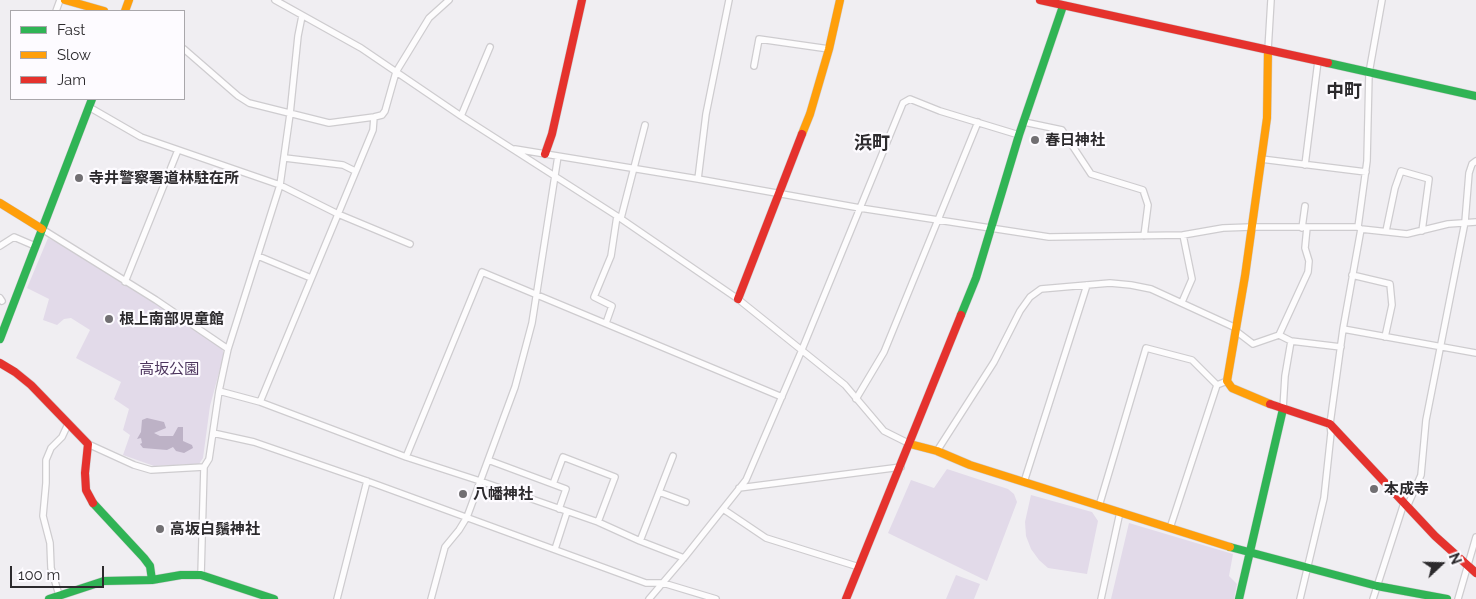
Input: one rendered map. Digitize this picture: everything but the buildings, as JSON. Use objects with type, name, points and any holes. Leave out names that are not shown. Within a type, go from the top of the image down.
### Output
[{"type":"street","points":[[65,0],[100,10]]},
{"type":"street","points":[[275,0],[341,36],[619,217],[738,299],[801,352],[845,385],[884,431],[910,444],[937,451],[970,465],[1250,552],[1377,586],[1447,599]]},
{"type":"street","points":[[185,50],[238,96],[249,103],[329,123],[374,117],[382,115],[385,111],[396,72],[429,18],[449,0]]},
{"type":"street","points":[[545,154],[552,134],[582,0]]},
{"type":"street","points":[[698,179],[706,114],[729,0]]},
{"type":"street","points":[[738,299],[810,114],[829,50],[840,0]]},
{"type":"street","points":[[1040,0],[1064,3],[1476,96]]},
{"type":"street","points":[[1271,0],[1267,118],[1252,227],[1227,381],[1232,388],[1284,409],[1330,424],[1434,536],[1476,572]]},
{"type":"street","points":[[1300,599],[1324,498],[1331,433],[1330,424],[1366,172],[1369,73],[1382,0]]},
{"type":"street","points":[[846,599],[976,278],[1019,135],[1064,3]]},
{"type":"street","points":[[201,575],[204,467],[209,459],[219,390],[228,349],[280,185],[302,16]]},
{"type":"street","points":[[754,66],[759,39],[829,50]]},
{"type":"street","points":[[462,116],[490,47]]},
{"type":"street","points":[[1305,164],[1318,61]]},
{"type":"street","points":[[649,599],[746,480],[801,352],[903,103],[910,99],[940,111],[1019,135]]},
{"type":"street","points":[[0,339],[34,246],[91,103],[141,137],[280,185],[338,214],[410,244]]},
{"type":"street","points":[[260,402],[373,130],[374,117]]},
{"type":"street","points":[[856,399],[884,352],[978,122]]},
{"type":"street","points":[[1024,122],[1062,130],[1091,174],[1143,190],[1148,205],[1144,236]]},
{"type":"street","points":[[606,323],[612,306],[594,297],[611,256],[619,217],[645,125]]},
{"type":"street","points":[[515,149],[860,208],[1049,237],[1144,236],[1252,227],[1359,228],[1407,234],[1465,222],[1476,222]]},
{"type":"street","points":[[126,282],[178,150]]},
{"type":"street","points":[[430,599],[445,547],[467,517],[516,387],[532,323],[558,156]]},
{"type":"street","points":[[285,158],[343,165],[356,171]]},
{"type":"street","points":[[1261,159],[1366,172]]},
{"type":"street","points":[[1373,599],[1406,505],[1421,475],[1426,420],[1465,222],[1469,173],[1472,164],[1476,161]]},
{"type":"street","points":[[1386,231],[1395,188],[1401,171],[1429,178],[1422,231]]},
{"type":"street","points":[[1,206],[42,229],[156,300],[228,349]]},
{"type":"street","points":[[1279,335],[1308,272],[1309,261],[1305,248],[1304,228],[1305,206]]},
{"type":"street","points":[[1182,302],[1192,279],[1183,234]]},
{"type":"street","points":[[0,246],[14,237],[34,246]]},
{"type":"street","points":[[258,256],[311,278]]},
{"type":"street","points":[[406,457],[482,272],[782,397]]},
{"type":"street","points":[[1352,275],[1390,284],[1392,305],[1385,337]]},
{"type":"street","points":[[937,451],[994,362],[1020,311],[1030,297],[1041,289],[1110,283],[1131,285],[1151,289],[1182,302],[1236,329],[1253,344],[1279,335],[1291,341],[1341,347]]},
{"type":"street","points":[[1024,482],[1087,285]]},
{"type":"street","points":[[1343,329],[1476,354]]},
{"type":"street","points":[[1239,599],[1284,409],[1291,341]]},
{"type":"street","points":[[1099,506],[1146,348],[1192,360],[1217,385]]},
{"type":"street","points":[[0,363],[15,372],[31,386],[88,444],[134,465],[151,470],[204,467]]},
{"type":"street","points":[[1217,385],[1227,381]]},
{"type":"street","points":[[1170,528],[1217,385]]},
{"type":"street","points":[[219,390],[260,402],[406,457],[598,522],[684,558]]},
{"type":"street","points":[[59,594],[51,568],[50,544],[42,516],[46,483],[46,460],[51,448],[62,437],[68,424]]},
{"type":"street","points":[[212,433],[254,442],[367,481],[646,583],[663,583],[716,599]]},
{"type":"street","points":[[88,444],[85,473],[86,490],[90,500],[144,558],[150,566],[152,580]]},
{"type":"street","points":[[640,541],[673,456]]},
{"type":"street","points":[[553,484],[564,457],[615,477],[598,522]]},
{"type":"street","points":[[488,460],[566,489],[559,509]]},
{"type":"street","points":[[739,488],[901,466]]},
{"type":"street","points":[[337,599],[367,481]]},
{"type":"street","points":[[659,492],[686,502]]},
{"type":"street","points":[[723,509],[766,538],[859,567]]},
{"type":"street","points":[[555,549],[567,512]]},
{"type":"street","points":[[1101,599],[1120,512]]},
{"type":"street","points":[[1458,599],[1476,537]]},
{"type":"street","points":[[48,599],[104,581],[152,580],[181,575],[201,575],[265,598],[274,599]]},
{"type":"green space","name":"高坂公園","points":[[48,238],[63,245],[221,346],[224,354],[210,406],[203,458],[199,464],[154,466],[123,455],[130,435],[123,430],[129,409],[114,399],[121,382],[76,358],[90,330],[71,318],[64,319],[57,325],[43,320],[49,299],[27,288]]},
{"type":"green space","points":[[947,469],[1008,489],[1014,494],[1017,502],[987,581],[888,533],[911,480],[934,488]]},
{"type":"green space","points":[[1031,495],[1092,512],[1098,521],[1087,574],[1048,568],[1031,549],[1026,536],[1025,522]]},
{"type":"green space","points":[[1129,523],[1233,554],[1229,576],[1237,584],[1234,599],[1111,599]]},
{"type":"green space","points":[[956,575],[980,584],[974,599],[946,599]]},
{"type":"shaded area","points":[[147,418],[164,422],[166,428],[154,433],[160,436],[173,436],[178,427],[183,427],[183,441],[192,445],[193,448],[184,453],[176,451],[173,447],[167,450],[143,448],[140,444],[142,443],[141,438],[137,439],[141,432],[142,420]]},
{"type":"traffic: fast","points":[[961,315],[976,278],[1019,135],[1063,6]]},
{"type":"traffic: fast","points":[[1328,63],[1476,96]]},
{"type":"traffic: fast","points":[[0,339],[92,100]]},
{"type":"traffic: fast","points":[[1239,599],[1283,409]]},
{"type":"traffic: fast","points":[[93,503],[144,558],[150,566],[152,580]]},
{"type":"traffic: fast","points":[[1230,547],[1377,586],[1447,599]]},
{"type":"traffic: fast","points":[[49,599],[104,581],[152,580],[181,575],[201,575],[274,599]]},
{"type":"traffic: slow","points":[[65,0],[100,10]]},
{"type":"traffic: slow","points":[[125,10],[129,0]]},
{"type":"traffic: slow","points":[[802,134],[810,114],[829,49],[840,0]]},
{"type":"traffic: slow","points":[[1268,50],[1267,118],[1245,276],[1227,381],[1232,388],[1270,404]]},
{"type":"traffic: slow","points":[[0,203],[42,229]]},
{"type":"traffic: slow","points":[[910,444],[937,451],[970,465],[1230,547]]},
{"type":"traffic: jam","points":[[545,154],[552,134],[582,0]]},
{"type":"traffic: jam","points":[[1040,0],[1328,63]]},
{"type":"traffic: jam","points":[[738,299],[802,134]]},
{"type":"traffic: jam","points":[[846,599],[961,315]]},
{"type":"traffic: jam","points":[[0,363],[31,385],[88,444],[85,473],[86,490],[93,503]]},
{"type":"traffic: jam","points":[[1270,404],[1330,424],[1435,536],[1476,573]]},
{"type":"place","name":"春日神社","points":[[1035,140]]},
{"type":"place","name":"寺井警察署道林駐在所","points":[[79,178]]},
{"type":"place","name":"根上南部児童館","points":[[109,319]]},
{"type":"place","name":"本成寺","points":[[1374,489]]},
{"type":"place","name":"八幡神社","points":[[463,494]]},
{"type":"place","name":"高坂白鬚神社","points":[[160,529]]},
{"type":"district","name":"中町","points":[[1344,92]]},
{"type":"district","name":"浜町","points":[[872,144]]}]
